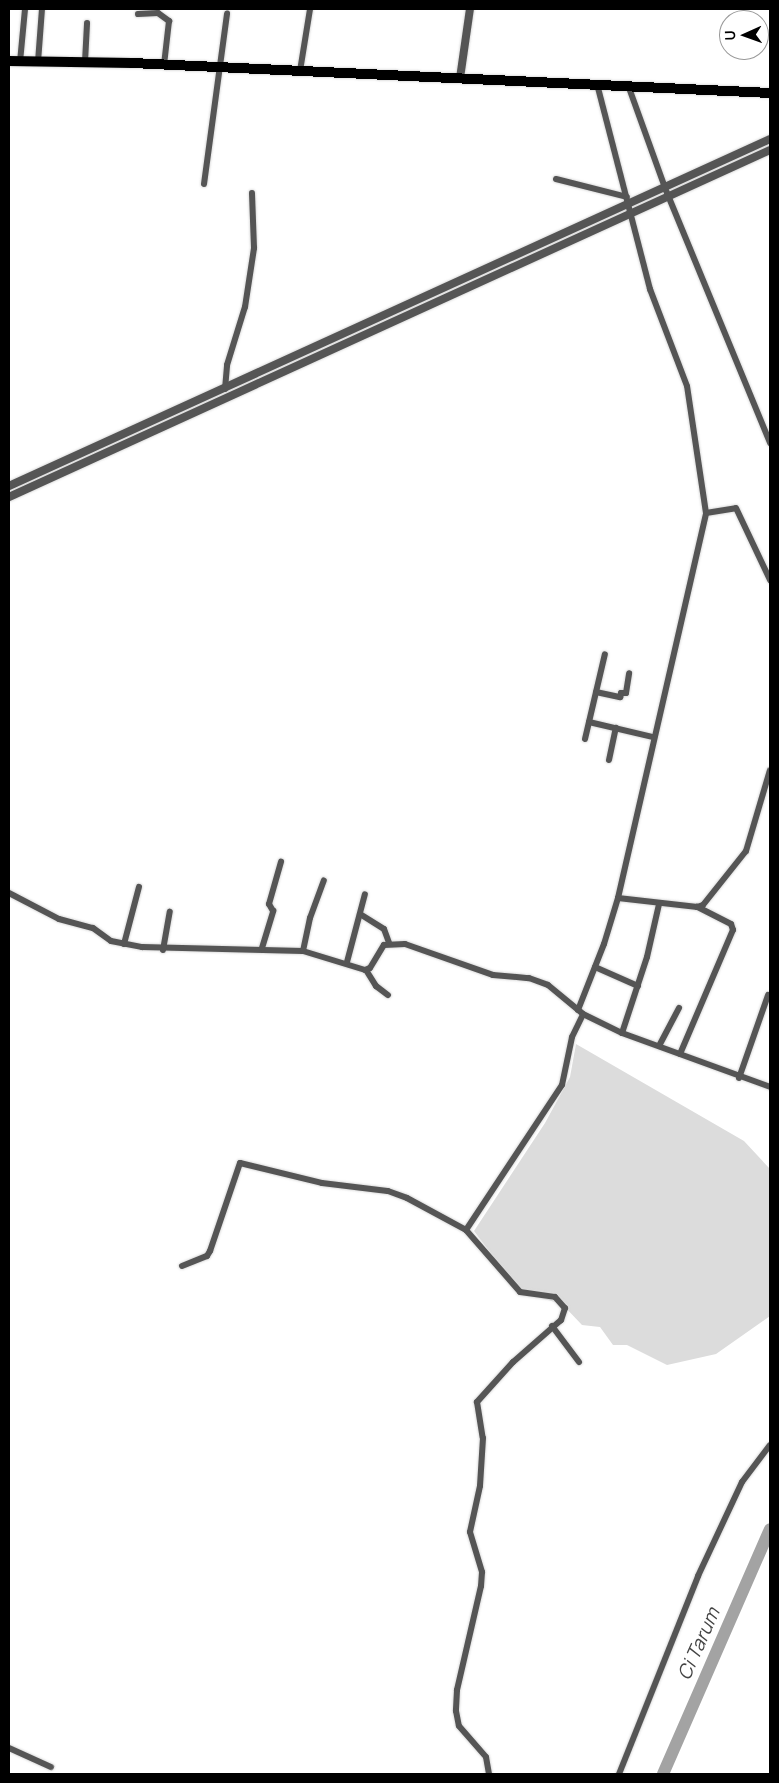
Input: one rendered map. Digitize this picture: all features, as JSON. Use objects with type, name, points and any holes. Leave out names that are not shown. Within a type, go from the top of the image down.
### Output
[{"type":"main road","points":[[9,61],[164,65],[770,93]]},
{"type":"street","points":[[20,62],[25,9]]},
{"type":"street","points":[[38,62],[42,9]]},
{"type":"street","points":[[300,71],[310,9]]},
{"type":"street","points":[[460,78],[470,9]]},
{"type":"street","points":[[138,14],[158,13],[169,21],[164,65]]},
{"type":"street","points":[[204,184],[227,14]]},
{"type":"street","points":[[85,62],[87,23]]},
{"type":"street","points":[[466,1230],[562,1085],[572,1037],[618,898],[653,737],[674,665],[706,513],[687,386],[650,289],[629,201],[597,84]]},
{"type":"street","points":[[628,85],[665,188],[770,443]]},
{"type":"street","points":[[9,486],[225,389],[629,201],[665,188],[770,139]]},
{"type":"street","points":[[9,497],[770,150]]},
{"type":"street","points":[[556,179],[629,201]]},
{"type":"street","points":[[225,389],[227,365],[245,307],[254,248],[252,193]]},
{"type":"street","points":[[706,513],[736,508],[770,580]]},
{"type":"street","points":[[584,739],[606,654]]},
{"type":"street","points":[[596,692],[620,697],[621,693],[626,693],[629,673]]},
{"type":"street","points":[[589,722],[653,737]]},
{"type":"street","points":[[609,760],[616,728]]},
{"type":"street","points":[[697,907],[706,902],[746,851],[770,770]]},
{"type":"street","points":[[262,948],[273,911],[269,905],[281,862]]},
{"type":"street","points":[[303,951],[310,918],[324,880]]},
{"type":"street","points":[[124,944],[139,887]]},
{"type":"street","points":[[9,893],[59,919],[89,926],[106,939],[124,944],[163,950],[262,948],[303,951],[347,962],[366,970],[376,986],[388,995]]},
{"type":"street","points":[[347,962],[365,894]]},
{"type":"street","points":[[618,898],[697,907],[731,924],[733,930],[680,1054]]},
{"type":"street","points":[[622,1032],[638,986],[660,904]]},
{"type":"street","points":[[163,950],[170,912]]},
{"type":"street","points":[[360,914],[384,929],[389,942]]},
{"type":"street","points":[[366,970],[382,947],[389,942],[412,946],[493,975],[542,982],[580,1012],[622,1032],[739,1078],[770,1087]]},
{"type":"street","points":[[595,967],[638,986]]},
{"type":"street","points":[[739,1078],[768,995]]},
{"type":"street","points":[[659,1046],[678,1008]]},
{"type":"street","points":[[182,1266],[206,1256],[210,1251],[238,1163],[322,1183],[393,1192],[466,1230],[520,1292],[559,1300],[565,1314],[506,1368],[477,1402],[483,1438],[480,1486],[470,1532],[482,1572],[475,1624],[458,1682],[456,1711],[459,1726],[486,1757],[489,1774]]},
{"type":"street","points":[[552,1326],[579,1362]]},
{"type":"street","points":[[620,1774],[698,1576],[742,1482],[770,1445]]},
{"type":"street","points":[[9,1748],[51,1767]]},
{"type":"shaded area","points":[[576,1044],[744,1141],[770,1169],[770,1316],[716,1354],[667,1365],[627,1345],[613,1345],[600,1327],[582,1325],[562,1304],[520,1292],[474,1231],[545,1123],[570,1077]]},
{"type":"waterway","name":"Ci Tarum","points":[[663,1774],[770,1529]]}]
